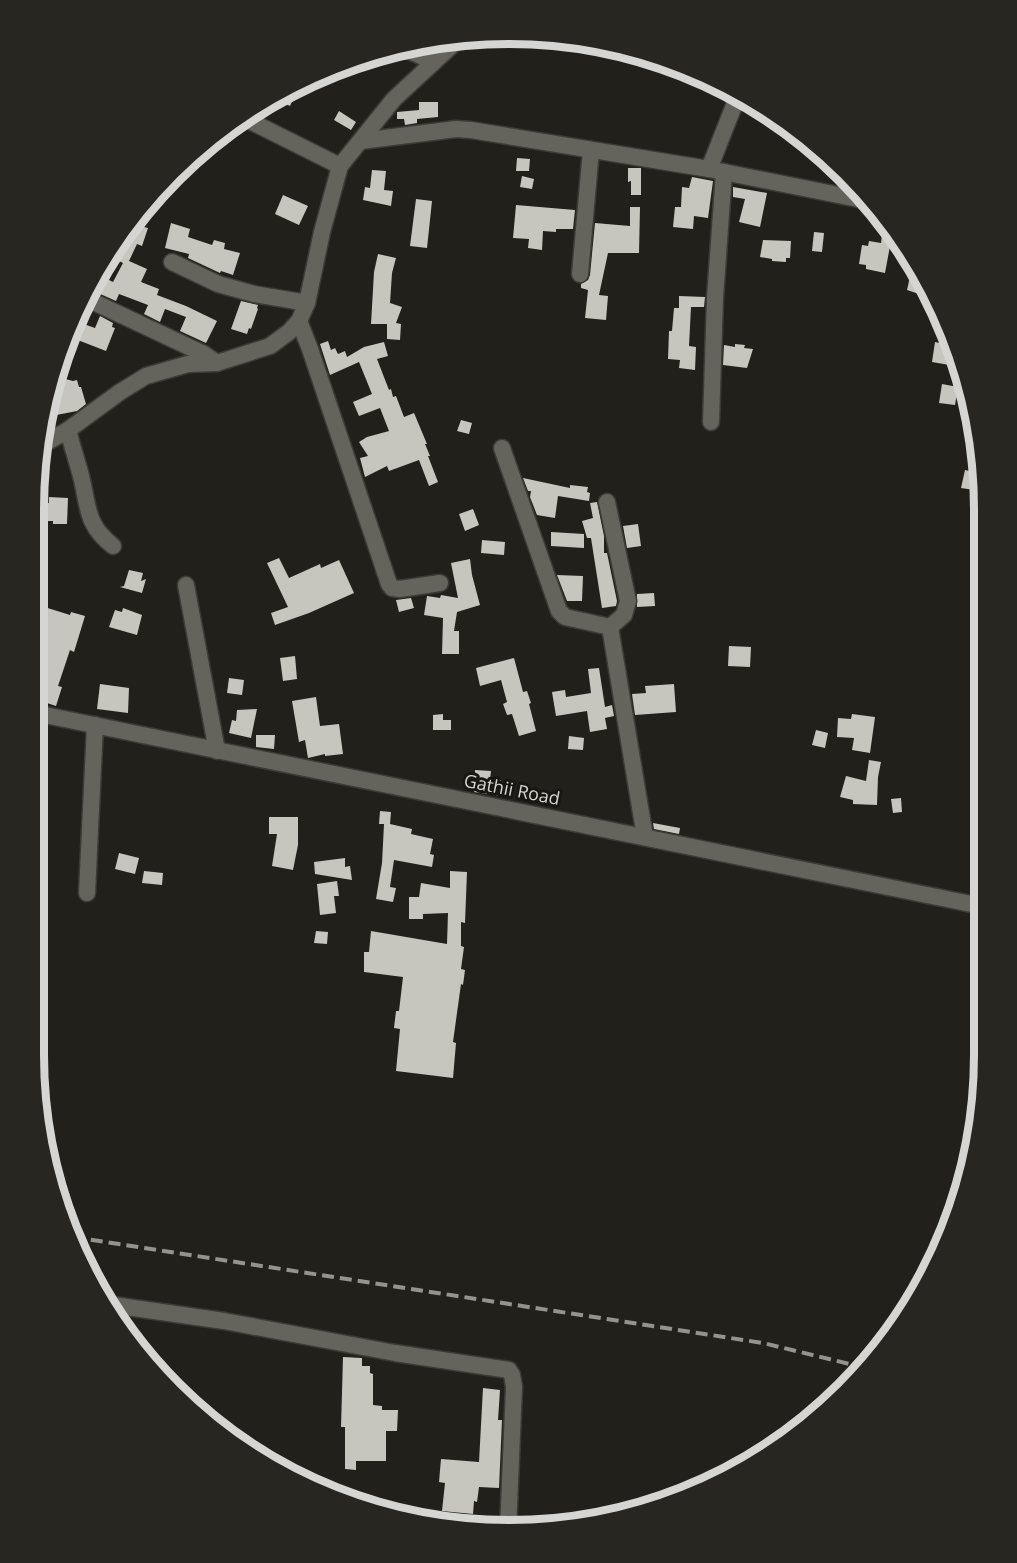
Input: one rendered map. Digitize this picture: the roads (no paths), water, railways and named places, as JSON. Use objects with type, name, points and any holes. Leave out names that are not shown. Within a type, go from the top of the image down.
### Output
[{"type":"street","points":[[48,442],[146,376],[188,364],[217,363],[270,346],[289,332],[298,321],[307,303],[321,232],[340,166],[394,99],[450,47]]},
{"type":"street","points":[[414,53],[434,62]]},
{"type":"street","points":[[711,422],[716,171],[736,103]]},
{"type":"street","points":[[251,121],[340,166]]},
{"type":"street","points":[[361,141],[456,129],[716,171],[855,198]]},
{"type":"street","points":[[580,274],[591,150]]},
{"type":"street","points":[[172,262],[227,286],[254,294],[307,303]]},
{"type":"street","points":[[92,301],[204,354],[217,363]]},
{"type":"street","points":[[298,321],[310,350],[389,584],[392,588],[400,589],[440,583]]},
{"type":"street","points":[[68,430],[88,513],[98,532],[113,546]]},
{"type":"street","points":[[502,448],[559,611],[565,617],[610,627]]},
{"type":"street","points":[[607,502],[628,602],[624,615],[610,627]]},
{"type":"street","points":[[186,585],[218,751]]},
{"type":"street","points":[[610,627],[645,837]]},
{"type":"street","name":"Gathii Road","points":[[44,715],[974,905]]},
{"type":"street","points":[[87,893],[95,725]]},
{"type":"street","points":[[117,1306],[224,1321],[395,1353],[509,1370],[514,1387],[508,1520]]},
{"type":"railway","points":[[82,1238],[763,1343],[854,1365]]}]
